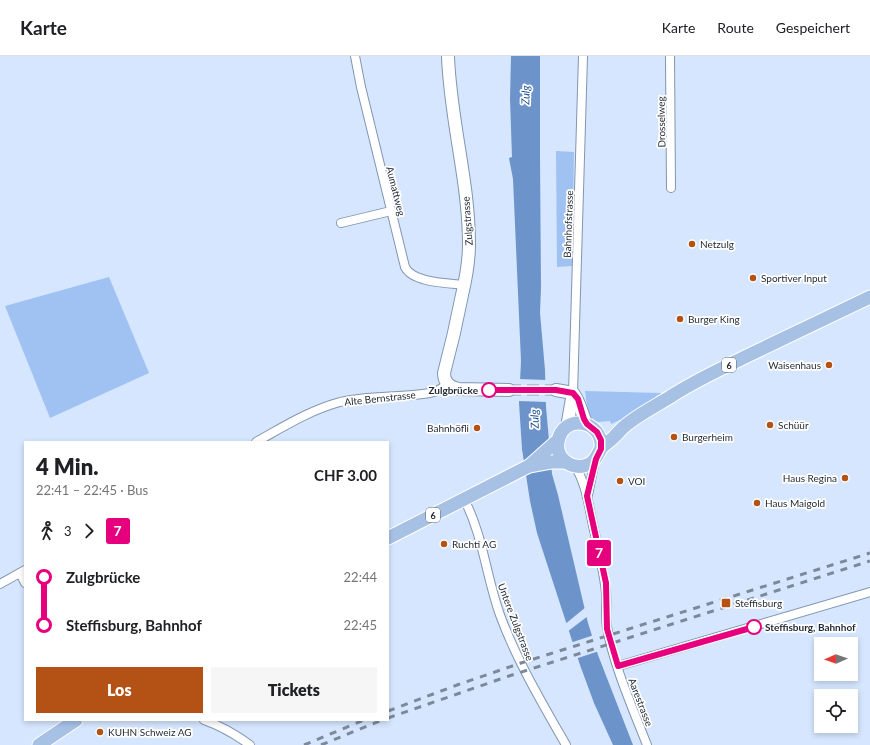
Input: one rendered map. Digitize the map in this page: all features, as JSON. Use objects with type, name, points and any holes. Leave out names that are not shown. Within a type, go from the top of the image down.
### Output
[{"type":"main road","name":"6","points":[[598,454],[627,424],[701,378],[870,297]]},
{"type":"main road","points":[[577,423],[591,427],[600,436],[598,454],[586,466],[566,463],[559,452],[557,442],[561,433],[567,427],[577,423]]},
{"type":"main road","name":"6","points":[[591,427],[605,429],[627,424]]},
{"type":"main road","name":"6","points":[[389,537],[523,469],[557,442]]},
{"type":"main road","name":"6","points":[[523,469],[566,463]]},
{"type":"main road","points":[[39,745],[75,721]]},
{"type":"street","name":"Aumattweg","points":[[355,56],[403,263],[409,274],[415,277],[429,281],[464,285]]},
{"type":"street","name":"Zulgstrasse","points":[[448,56],[452,100],[469,227],[468,266],[456,327],[444,373],[448,384]]},
{"type":"street","name":"Bahnhofstrasse","points":[[573,393],[583,56]]},
{"type":"street","name":"Drosselweg","points":[[670,56],[671,188]]},
{"type":"street","points":[[341,223],[391,211]]},
{"type":"street","points":[[448,384],[459,389],[509,390]]},
{"type":"street","name":"Alte Bernstrasse","points":[[258,441],[303,416],[333,405],[361,399],[430,393],[448,384]]},
{"type":"street","points":[[556,390],[573,393],[578,399],[583,415],[591,427]]},
{"type":"street","points":[[567,427],[573,393]]},
{"type":"street","points":[[587,496],[598,454]]},
{"type":"street","points":[[566,463],[579,472],[587,496]]},
{"type":"street","name":"Aarestrasse","points":[[587,496],[606,583],[607,624],[618,666],[647,745]]},
{"type":"street","name":"Untere Zulgstrasse","points":[[464,499],[475,522],[492,590],[514,648],[530,681],[566,745]]},
{"type":"street","points":[[0,584],[22,572]]},
{"type":"street","points":[[618,666],[870,592]]},
{"type":"street","points":[[207,721],[234,733],[250,745]]},
{"type":"shaded area","points":[[556,151],[574,152],[572,266],[557,267]]},
{"type":"shaded area","points":[[109,277],[149,373],[50,418],[5,306]]},
{"type":"shaded area","points":[[585,391],[661,394],[629,416],[611,424],[610,421],[598,422],[591,417]]},
{"type":"water","name":"Zulg","points":[[511,56],[540,56],[540,313],[552,474],[588,623],[598,655],[633,745],[613,745],[594,703],[537,533],[530,501],[522,449],[519,403],[521,361],[513,179],[509,158],[512,157],[510,99]]},
{"type":"pier","points":[[518,379],[547,380],[548,402],[517,401]]},
{"type":"pier","points":[[586,607],[588,616],[567,632],[564,625]]},
{"type":"pier","points":[[594,635],[599,651],[575,659],[570,643]]},
{"type":"tunnel","points":[[509,390],[556,390]]},
{"type":"railway","points":[[389,711],[521,663],[870,553]]},
{"type":"railway","points":[[389,718],[509,676],[870,561]]},
{"type":"railway","points":[[304,745],[362,721]]},
{"type":"railway","points":[[321,745],[380,721]]},
{"type":"bus line","name":"7","points":[[489,390],[556,390],[573,393],[578,399],[587,424],[595,429],[600,436],[601,449],[596,459],[587,496],[606,583],[607,629],[618,666],[754,627]]},
{"type":"place","name":"Netzulg","points":[[692,244]]},
{"type":"place","name":"Sportiver Input","points":[[753,278]]},
{"type":"place","name":"Burger King","points":[[680,319]]},
{"type":"place","name":"Waisenhaus","points":[[829,365]]},
{"type":"place","name":"Zulgbrücke","points":[[489,390]]},
{"type":"place","name":"Schüür","points":[[770,425]]},
{"type":"place","name":"Bahnhöfli","points":[[477,428]]},
{"type":"place","name":"Burgerheim","points":[[674,437]]},
{"type":"place","name":"Haus Regina","points":[[845,478]]},
{"type":"place","name":"VOI","points":[[620,481]]},
{"type":"place","name":"Haus Maigold","points":[[757,503]]},
{"type":"place","name":"Ruchti AG","points":[[444,544]]},
{"type":"place","name":"Steffisburg","points":[[726,603]]},
{"type":"place","name":"Steffisburg, Bahnhof","points":[[754,627]]},
{"type":"place","name":"KUHN Schweiz AG","points":[[100,732]]}]
